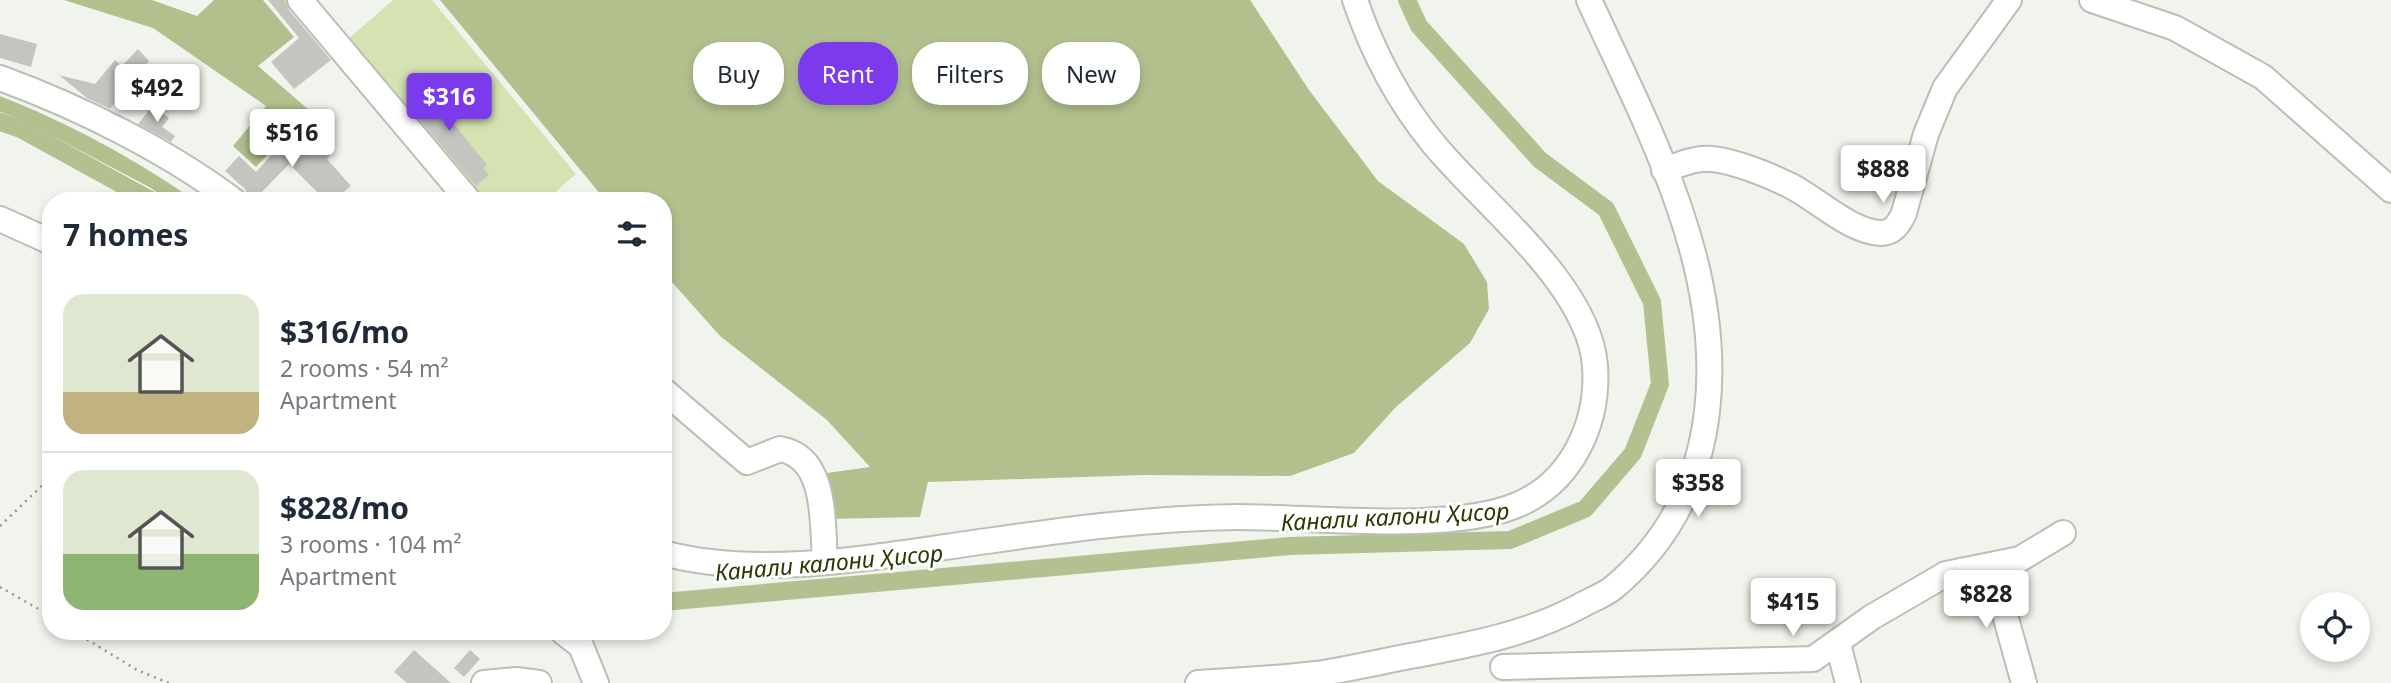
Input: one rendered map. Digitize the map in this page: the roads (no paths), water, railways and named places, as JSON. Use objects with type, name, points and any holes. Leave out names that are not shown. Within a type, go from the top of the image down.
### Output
[{"type":"street","points":[[300,0],[461,192]]},
{"type":"street","points":[[672,555],[699,561],[825,561],[864,559],[1123,524],[1236,517],[1462,517],[1517,505],[1555,479],[1575,456],[1590,425],[1595,365],[1591,342],[1580,314],[1561,284],[1433,144],[1402,102],[1370,43],[1355,0]]},
{"type":"street","points":[[1198,683],[1317,678],[1498,640],[1559,618],[1612,589],[1659,540],[1682,501],[1701,454],[1709,394],[1708,334],[1698,275],[1679,208],[1590,0]]},
{"type":"street","points":[[1664,170],[1699,159],[1731,163],[1790,185],[1866,229],[1881,233],[1891,231],[1899,224],[1904,214],[1926,134],[1945,88],[2009,0]]},
{"type":"street","points":[[2092,0],[2175,28],[2263,77],[2391,190]]},
{"type":"street","points":[[0,78],[56,99],[218,192]]},
{"type":"street","points":[[0,219],[42,238]]},
{"type":"street","points":[[672,398],[741,459],[751,463],[780,449],[792,452],[807,464],[819,491],[825,561]]},
{"type":"street","points":[[1498,640],[1505,675],[1592,662],[1796,662],[1813,659],[1838,644],[1872,617],[1946,574],[2033,554],[2063,533]]},
{"type":"street","points":[[1992,565],[2024,683]]},
{"type":"street","points":[[573,640],[580,646],[596,683]]},
{"type":"street","points":[[1838,644],[1848,683]]},
{"type":"street","points":[[484,683],[516,680],[539,683]]},
{"type":"waterway","name":"Канали калони Ҳисор","points":[[672,601],[1290,546],[1510,540],[1585,509],[1633,453],[1660,384],[1652,302],[1606,209],[1540,160],[1419,26],[1407,0]]},
{"type":"waterway","name":"Канали калони Ҳисор","points":[[0,122],[21,129],[136,192]]}]
